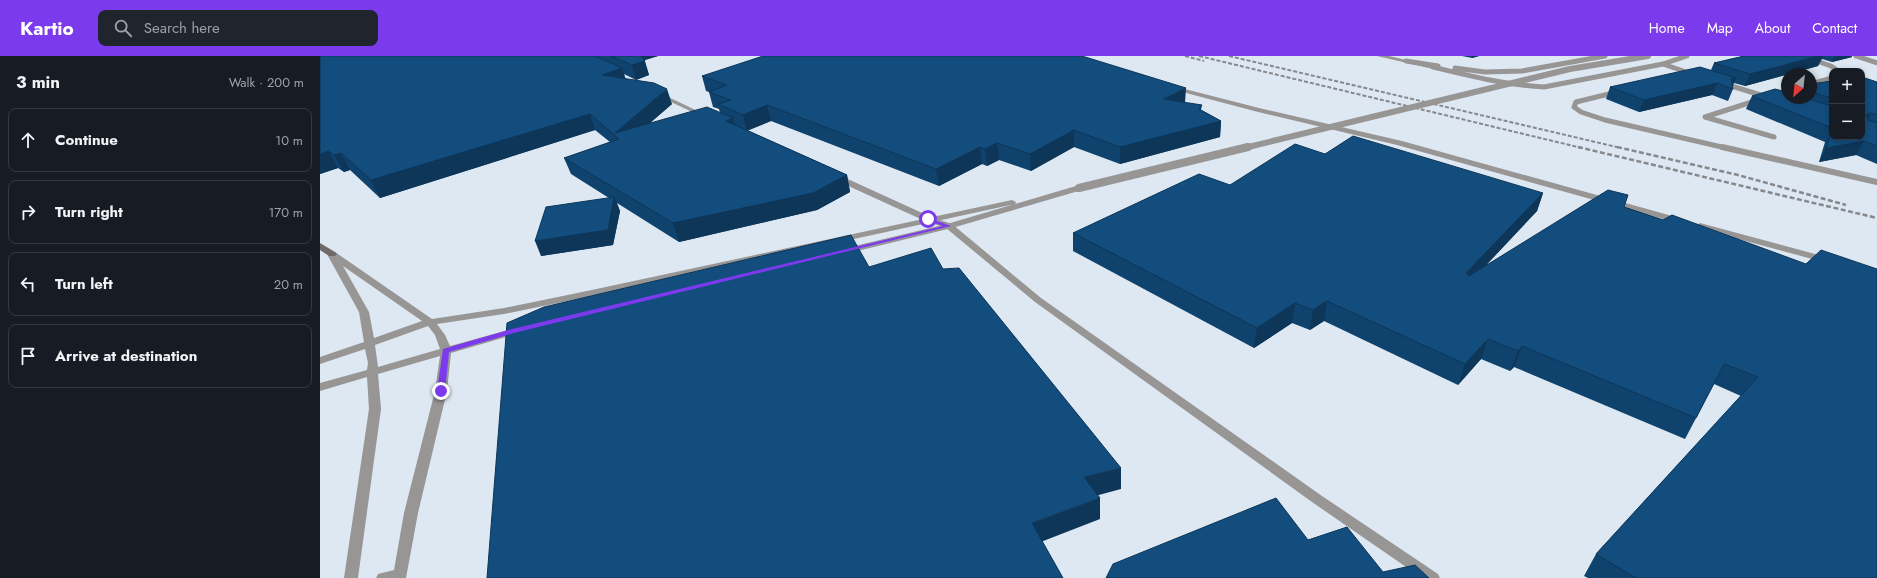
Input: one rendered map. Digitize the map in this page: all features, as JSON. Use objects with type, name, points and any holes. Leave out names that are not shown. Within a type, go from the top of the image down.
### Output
[{"type":"main road","points":[[320,246],[332,254]]},
{"type":"street","points":[[1380,56],[1433,67]]},
{"type":"street","points":[[320,361],[430,322],[504,311],[928,219],[1079,188],[1570,69],[1648,56]]},
{"type":"street","points":[[1164,86],[1399,143],[1605,202],[1836,262]]},
{"type":"street","points":[[648,89],[712,119]]},
{"type":"street","points":[[827,172],[928,219],[949,226],[1038,300],[1317,499],[1433,578]]},
{"type":"street","points":[[834,254],[949,226],[1079,188]]},
{"type":"street","points":[[332,254],[430,322],[440,335],[446,350],[441,391],[411,513],[399,576],[384,578]]},
{"type":"street","points":[[332,254],[364,312],[373,364],[372,372],[375,409],[351,578]]},
{"type":"street","points":[[320,387],[446,350],[528,328]]},
{"type":"lane","points":[[1392,59],[1485,72],[1522,70],[1605,56]]},
{"type":"lane","points":[[1433,67],[1483,79],[1524,86],[1544,87],[1663,64],[1687,56]]},
{"type":"lane","points":[[1802,56],[1834,68]]},
{"type":"lane","points":[[1856,56],[1877,63]]},
{"type":"lane","points":[[1663,64],[1691,74]]},
{"type":"lane","points":[[1677,77],[1698,74]]},
{"type":"lane","points":[[1817,82],[1829,79]]},
{"type":"lane","points":[[1719,82],[1775,98]]},
{"type":"lane","points":[[1626,90],[1576,102],[1574,107],[1581,112],[1605,120],[1877,182]]},
{"type":"lane","points":[[1768,97],[1705,117],[1774,137]]},
{"type":"shaded area","points":[[320,56],[1877,56],[1877,578],[320,578]]},
{"type":"building","points":[[320,56],[595,56],[622,68],[602,75],[654,83],[667,89],[615,133],[707,107],[733,118],[726,121],[847,175],[813,193],[673,223],[564,158],[619,139],[590,114],[371,180],[341,153],[334,155],[328,151],[320,154]]},
{"type":"building","points":[[611,56],[641,56],[645,61],[632,65]]},
{"type":"building","points":[[763,56],[1082,56],[1186,88],[1163,99],[1202,105],[1199,109],[1221,121],[1120,147],[1074,130],[1030,154],[997,143],[985,149],[980,147],[936,169],[767,105],[743,115],[718,104],[731,100],[709,92],[727,85],[702,76]]},
{"type":"building","points":[[1744,56],[1819,56],[1750,74],[1714,63]]},
{"type":"building","points":[[1700,67],[1736,78],[1731,79],[1733,89],[1717,83],[1644,100],[1610,87]]},
{"type":"building","points":[[1865,78],[1877,82],[1877,115],[1871,113],[1866,115],[1868,120],[1877,123],[1877,146],[1864,141],[1826,148],[1829,139],[1865,140]]},
{"type":"building","points":[[1829,81],[1829,97],[1817,94],[1817,83]]},
{"type":"building","points":[[1775,89],[1781,90],[1781,104],[1817,104],[1817,102],[1829,105],[1829,127],[1752,96]]},
{"type":"building","points":[[1353,136],[1543,193],[1466,273],[1469,276],[1608,190],[1628,195],[1624,207],[1663,220],[1672,215],[1806,264],[1821,250],[1877,269],[1877,578],[1636,578],[1596,554],[1758,377],[1724,364],[1696,418],[1522,346],[1518,351],[1488,339],[1465,364],[1327,301],[1313,310],[1295,303],[1257,328],[1073,233],[1199,174],[1230,185],[1295,144],[1325,154]]},
{"type":"building","points":[[614,197],[608,230],[535,241],[546,207]]},
{"type":"building","points":[[851,235],[869,267],[931,248],[943,269],[959,268],[1121,468],[1084,477],[1100,498],[1032,523],[1063,578],[487,578],[507,323],[544,307]]},
{"type":"building","points":[[1276,498],[1308,540],[1347,527],[1383,572],[1415,565],[1429,578],[1106,578],[1113,564]]},
{"type":"railway","points":[[1185,56],[1204,61]]},
{"type":"railway","points":[[1199,56],[1582,148]]},
{"type":"railway","points":[[1229,56],[1621,148]]},
{"type":"railway","points":[[1578,147],[1877,218]]},
{"type":"railway","points":[[1617,147],[1738,175],[1846,205]]},
{"type":"route","points":[[441,391],[446,350],[512,331],[949,226],[928,219]]}]
